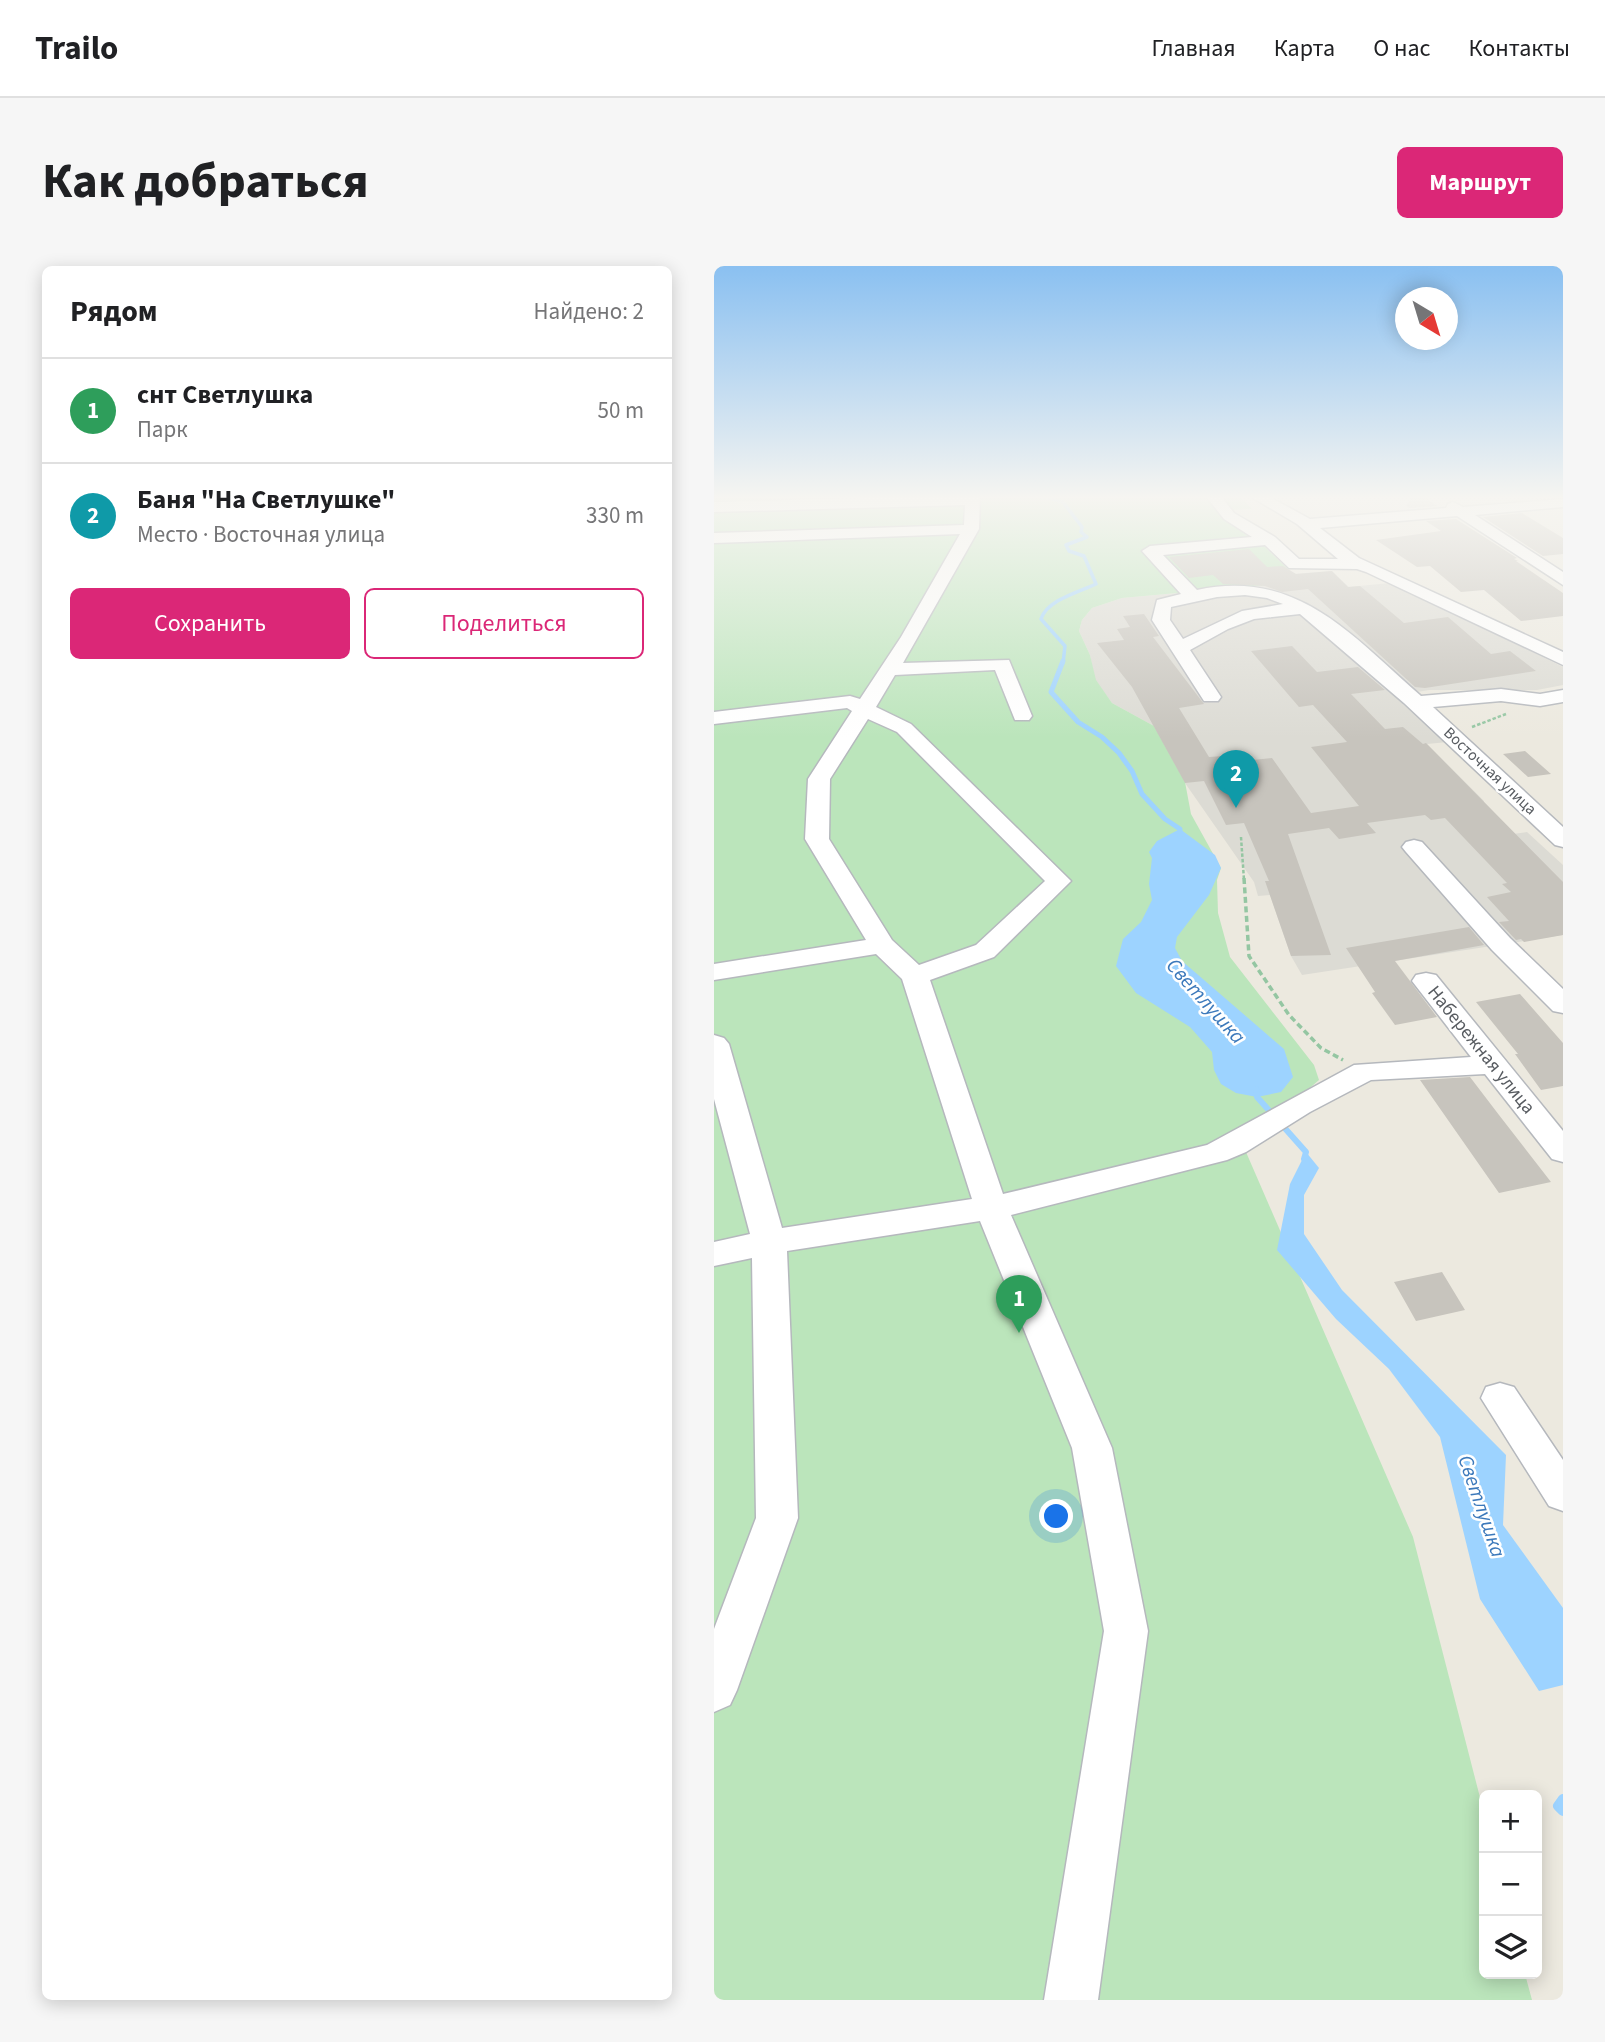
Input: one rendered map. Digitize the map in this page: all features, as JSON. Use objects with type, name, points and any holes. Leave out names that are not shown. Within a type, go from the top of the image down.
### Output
[{"type":"street","points":[[944,576],[910,637],[819,779],[817,839],[882,945],[915,976],[991,1208],[1093,1448],[1126,1631],[1071,2000]]},
{"type":"street","points":[[1174,576],[1192,595]]},
{"type":"street","points":[[1389,576],[1563,659]]},
{"type":"street","name":"Восточная улица","points":[[1181,648],[1161,620],[1163,604],[1192,595],[1251,590],[1274,594],[1310,612],[1419,702],[1563,839]]},
{"type":"street","points":[[1211,697],[1181,648],[1237,616],[1276,608],[1310,612]]},
{"type":"street","points":[[888,670],[1002,664],[1022,716]]},
{"type":"street","points":[[1419,702],[1501,695],[1540,700],[1563,696]]},
{"type":"street","points":[[1540,700],[1563,720]]},
{"type":"street","points":[[714,718],[850,702],[863,708],[904,728],[1059,881],[985,951],[915,976]]},
{"type":"street","points":[[1414,847],[1501,944],[1563,1006]]},
{"type":"street","points":[[714,972],[882,945]]},
{"type":"street","name":"Набережная улица","points":[[1426,981],[1563,1152]]},
{"type":"street","points":[[714,1044],[769,1242],[777,1518],[714,1690]]},
{"type":"street","points":[[714,1254],[769,1242],[991,1208],[1216,1153],[1235,1145],[1299,1105],[1365,1071],[1493,1065]]},
{"type":"street","points":[[1500,1398],[1563,1494]]},
{"type":"path","points":[[1452,736],[1540,700]]},
{"type":"path","points":[[1241,837],[1250,956],[1289,1015],[1321,1048],[1365,1071]]},
{"type":"shaded area","points":[[1295,576],[1337,576],[1349,587],[1390,583],[1563,667],[1563,685],[1537,690],[1429,690],[1399,695],[1448,742],[1427,744],[1484,804],[1513,834],[1527,832],[1563,865],[1563,935],[1302,975],[1291,956],[1270,895],[1258,896],[1254,882],[1185,783],[1154,726],[1112,703],[1095,680],[1090,655],[1079,631],[1082,620],[1092,608],[1122,598],[1300,582]]},
{"type":"green space","points":[[714,576],[1295,576],[1301,582],[1122,598],[1092,608],[1082,620],[1079,631],[1090,655],[1096,680],[1112,703],[1154,726],[1185,782],[1191,814],[1221,868],[1217,880],[1218,913],[1230,957],[1314,1065],[1319,1080],[1275,1118],[1252,1132],[1236,1129],[1413,1537],[1479,1794],[1479,1979],[1526,1979],[1532,2000],[714,2000]]},
{"type":"water","points":[[1180,829],[1215,855],[1221,868],[1209,895],[1177,937],[1175,948],[1182,961],[1284,1049],[1293,1077],[1281,1092],[1257,1097],[1236,1093],[1221,1084],[1214,1070],[1212,1052],[1190,1027],[1136,993],[1116,966],[1123,939],[1141,922],[1152,900],[1149,884],[1152,858],[1149,852],[1157,841]]},
{"type":"water","points":[[1306,1152],[1319,1168],[1304,1195],[1304,1234],[1342,1290],[1506,1455],[1503,1525],[1563,1608],[1563,1685],[1539,1691],[1480,1599],[1440,1437],[1389,1369],[1336,1319],[1277,1250],[1290,1184]]},
{"type":"building","points":[[1214,576],[1337,576],[1348,587],[1360,586],[1404,623],[1448,617],[1491,654],[1510,651],[1536,671],[1425,688],[1415,687],[1308,589],[1282,592],[1265,586],[1223,584]]},
{"type":"building","points":[[1442,576],[1538,576],[1563,593],[1563,616],[1521,621],[1484,590],[1461,592]]},
{"type":"building","points":[[1144,614],[1159,636],[1153,637],[1204,704],[1179,708],[1209,757],[1239,755],[1243,761],[1272,758],[1311,813],[1359,806],[1311,747],[1347,742],[1313,705],[1299,707],[1251,651],[1292,646],[1317,672],[1358,667],[1385,690],[1351,694],[1385,729],[1403,727],[1423,744],[1426,743],[1563,882],[1563,935],[1524,942],[1521,939],[1516,940],[1499,922],[1509,921],[1487,897],[1511,892],[1502,884],[1507,883],[1445,818],[1431,820],[1425,815],[1367,823],[1376,833],[1339,839],[1329,828],[1288,834],[1331,955],[1291,956],[1265,881],[1269,881],[1244,823],[1226,825],[1204,781],[1185,783],[1132,687],[1097,643],[1124,640],[1117,629],[1130,627],[1123,616]]},
{"type":"building","points":[[1525,751],[1551,774],[1528,777],[1503,754]]},
{"type":"building","points":[[1469,927],[1484,945],[1395,961],[1437,1017],[1395,1025],[1372,993],[1375,992],[1346,948]]},
{"type":"building","points":[[1520,994],[1563,1043],[1563,1086],[1541,1090],[1515,1054],[1518,1054],[1476,1002]]},
{"type":"building","points":[[1470,1077],[1551,1182],[1499,1193],[1420,1080]]},
{"type":"building","points":[[1442,1272],[1465,1310],[1416,1321],[1394,1282]]},
{"type":"waterway","name":"Светлушка","points":[[1063,663],[1065,646],[1041,619],[1044,612],[1057,602],[1096,584],[1093,576]]},
{"type":"waterway","name":"Светлушка","points":[[1063,661],[1051,692],[1078,722],[1102,737],[1119,753],[1132,771],[1142,794],[1165,819],[1180,829],[1180,836]]},
{"type":"waterway","name":"Светлушка","points":[[1256,1089],[1257,1097],[1306,1152],[1304,1159]]},
{"type":"waterway","name":"Светлушка","points":[[1563,1799],[1558,1806],[1563,1811]]},
{"type":"place","name":"Баня \"На Светлушке\"","points":[[1236,808]]},
{"type":"place","name":"снт Светлушка","points":[[1019,1333]]}]
